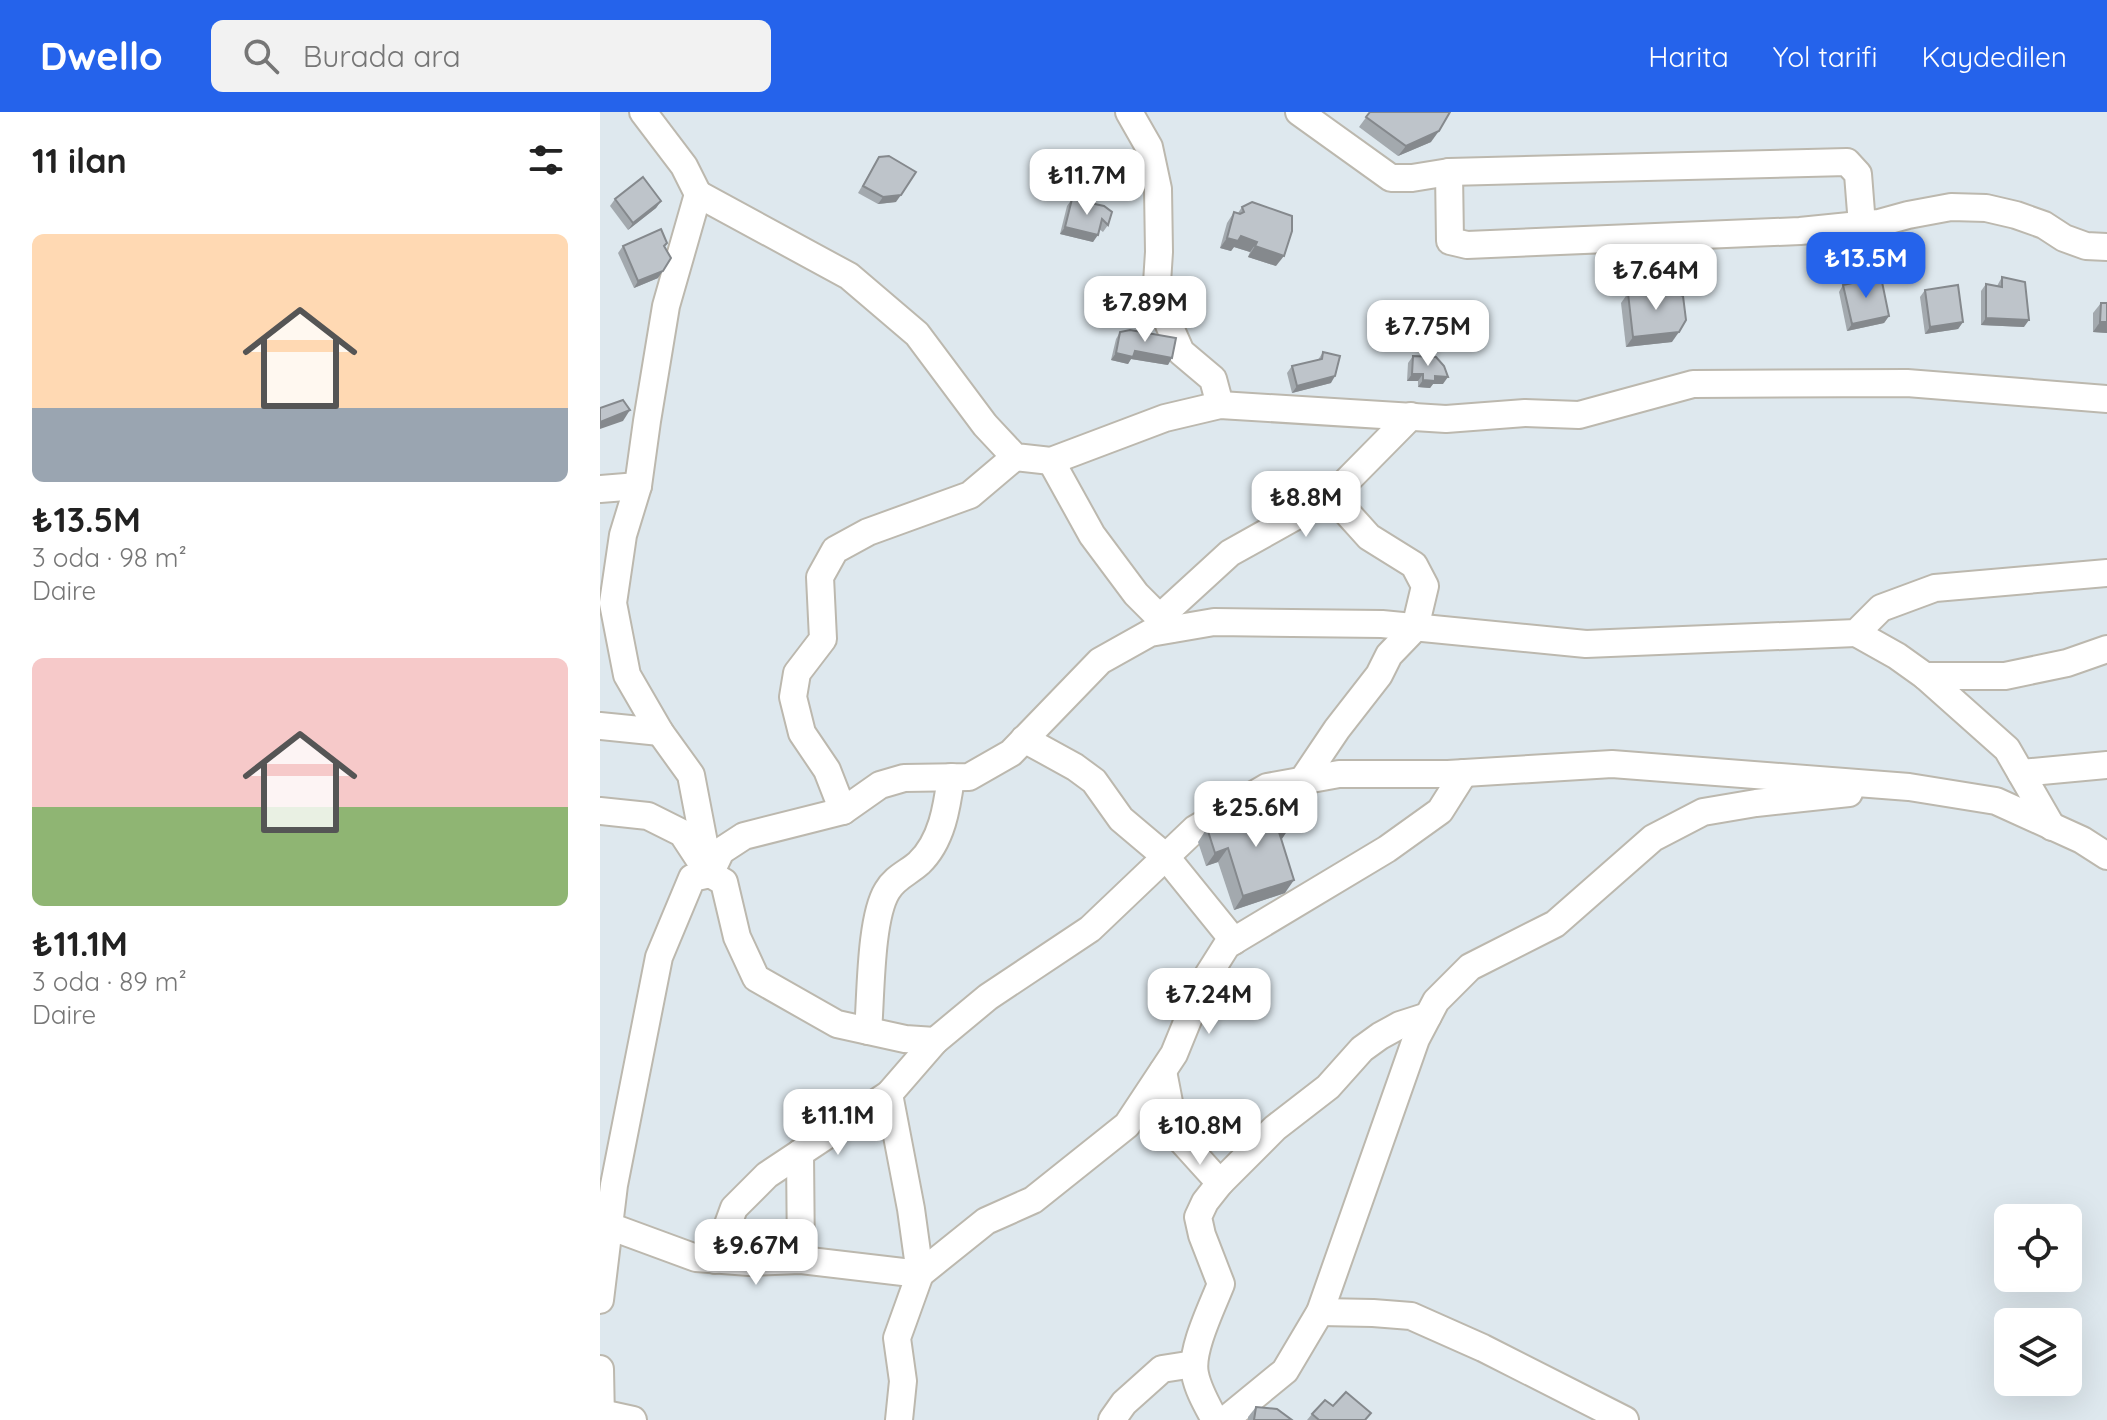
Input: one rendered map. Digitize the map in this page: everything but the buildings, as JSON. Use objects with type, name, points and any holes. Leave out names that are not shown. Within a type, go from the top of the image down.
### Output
[{"type":"street","points":[[643,112],[684,166],[698,194],[849,276],[917,334],[985,425],[1015,457],[1051,461],[1165,418],[1220,405],[1446,419],[1525,413],[1579,415],[1693,384],[1907,383],[2107,399]]},
{"type":"street","points":[[1129,112],[1149,147],[1158,189],[1157,283],[1169,325],[1181,352],[1213,379],[1220,405]]},
{"type":"street","points":[[1299,112],[1391,178],[1449,172],[1847,162],[1858,174],[1862,225]]},
{"type":"street","points":[[1449,172],[1450,241],[1467,245],[1800,231],[1862,225],[1951,207],[1986,208],[2016,215],[2086,246],[2107,247]]},
{"type":"street","points":[[698,194],[666,306],[638,486],[623,535],[613,603],[627,675],[660,732],[691,775],[710,874]]},
{"type":"street","points":[[710,874],[721,851],[744,836],[843,811],[880,785],[904,778],[969,777],[1011,753],[1100,661],[1165,624],[1230,553],[1332,496],[1411,416]]},
{"type":"street","points":[[843,811],[827,770],[802,733],[793,697],[797,673],[823,639],[820,577],[835,550],[868,532],[970,495],[1015,457]]},
{"type":"street","points":[[1051,461],[1092,535],[1136,594],[1165,624],[1382,624],[1586,644],[1856,633],[1925,676],[2007,749],[2052,827]]},
{"type":"street","points":[[600,489],[638,486]]},
{"type":"street","points":[[1302,781],[1379,675],[1389,655],[1415,628],[1425,586],[1414,565],[1369,537],[1332,496]]},
{"type":"street","points":[[1856,633],[1881,608],[1935,588],[2107,573]]},
{"type":"street","points":[[1925,676],[2005,676],[2067,663],[2107,649]]},
{"type":"street","points":[[600,726],[660,732]]},
{"type":"street","points":[[1024,739],[1094,781],[1121,819],[1166,857],[1234,941]]},
{"type":"street","points":[[715,1260],[734,1208],[767,1175],[889,1094],[935,1041],[988,997],[1090,929],[1195,829],[1267,787],[1339,774],[1464,773],[1612,764],[1909,787],[1996,801],[2094,842],[2107,856]]},
{"type":"street","points":[[2021,773],[2107,765]]},
{"type":"street","points":[[609,1226],[696,1258],[749,1262],[801,1260],[920,1274],[986,1221],[1033,1200],[1127,1125],[1174,1054],[1203,983],[1227,945],[1387,849],[1440,811],[1464,773]]},
{"type":"street","points":[[868,1031],[880,907],[897,878],[920,862],[938,837],[951,777]]},
{"type":"street","points":[[1225,1420],[1285,1371],[1320,1312],[1416,1039],[1436,1001],[1470,967],[1555,924],[1653,838],[1703,812],[1756,803],[1909,787]]},
{"type":"street","points":[[600,811],[648,816],[682,833],[710,874],[724,882],[737,937],[756,978],[837,1024],[905,1039],[935,1041]]},
{"type":"street","points":[[600,1300],[614,1185],[659,957],[692,878],[710,874]]},
{"type":"street","points":[[1215,1420],[1202,1395],[1194,1364],[1221,1284],[1198,1217],[1205,1202],[1275,1128],[1328,1087],[1362,1049],[1400,1025],[1428,1016]]},
{"type":"street","points":[[1163,1071],[1173,1123],[1188,1148],[1220,1183]]},
{"type":"street","points":[[889,1094],[920,1274],[897,1338],[903,1381],[899,1420]]},
{"type":"street","points":[[800,1153],[801,1260]]},
{"type":"street","points":[[1320,1312],[1411,1316],[1483,1348],[1625,1420]]},
{"type":"street","points":[[1112,1420],[1124,1403],[1162,1369],[1194,1364]]},
{"type":"street","points":[[600,1369],[601,1420]]},
{"type":"street","points":[[601,1413],[633,1420]]}]
